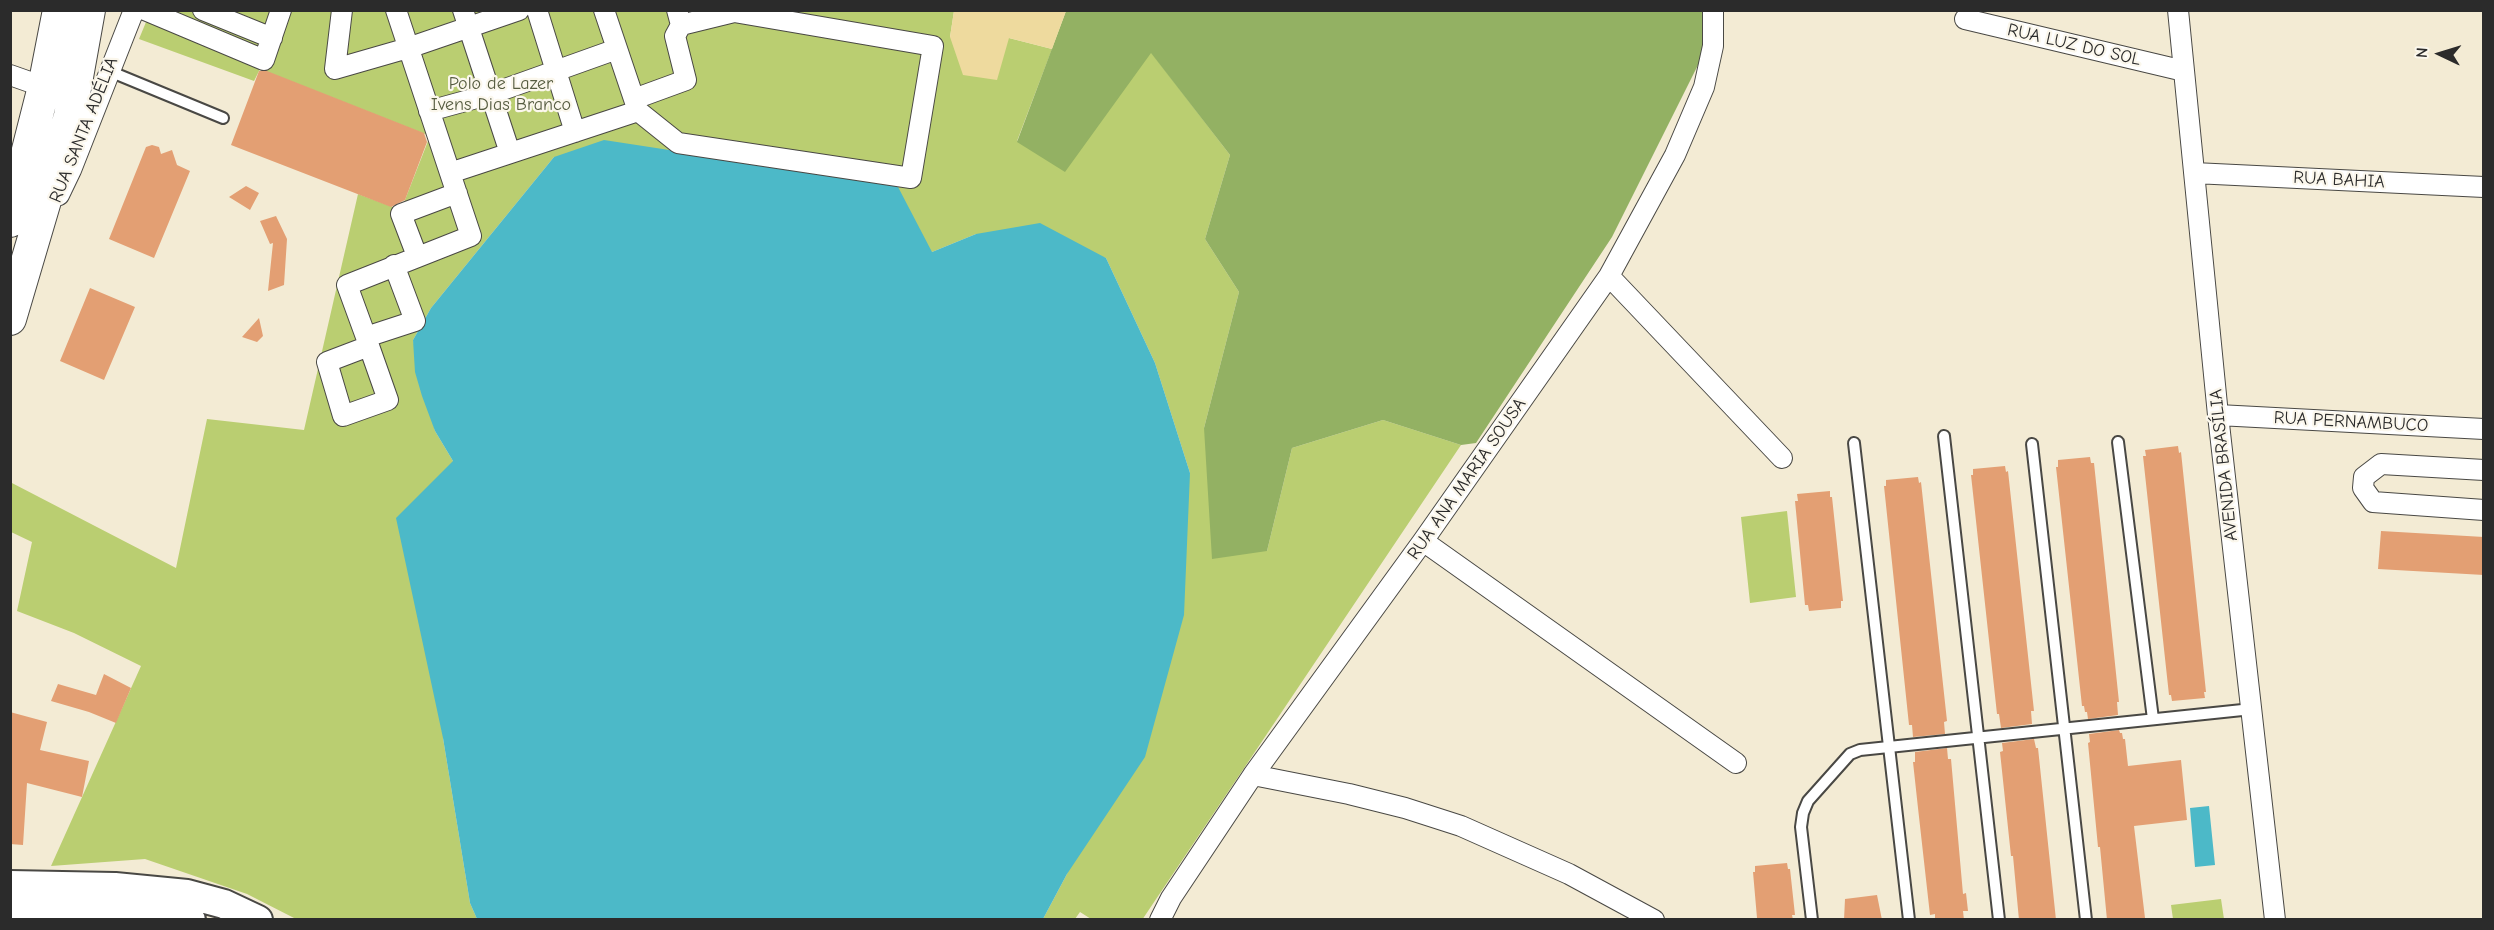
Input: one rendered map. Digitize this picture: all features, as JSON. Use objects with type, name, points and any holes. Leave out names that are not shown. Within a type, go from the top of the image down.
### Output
[{"type":"main road","points":[[10,221],[44,87],[59,10]]},
{"type":"main road","points":[[10,319],[70,116],[89,10]]},
{"type":"main road","points":[[10,885],[190,920]]},
{"type":"main road","points":[[10,911],[123,906],[187,894],[224,904],[258,920]]},
{"type":"street","points":[[122,10],[123,33]]},
{"type":"street","name":"RUA SANTA ADÉLIA","points":[[32,249],[71,170],[123,33],[134,10]]},
{"type":"street","points":[[145,10],[264,60],[281,10]]},
{"type":"street","points":[[204,10],[272,38]]},
{"type":"street","points":[[342,10],[335,69],[408,48],[466,19],[519,10]]},
{"type":"street","points":[[394,265],[414,321],[368,342],[347,285],[394,265],[471,236],[396,10]]},
{"type":"street","points":[[537,10],[575,132]]},
{"type":"street","points":[[450,173],[575,132],[636,105],[686,80],[675,36],[679,18],[734,11],[933,46],[911,178],[678,143],[636,105],[604,10]]},
{"type":"street","name":"RUA ANA MARIA SOUSA","points":[[1160,920],[1171,898],[1253,775],[1423,542],[1609,276],[1675,155],[1704,87],[1713,46],[1713,10]]},
{"type":"street","name":"AVENIDA BRASÍLIA","points":[[2178,10],[2218,415],[2276,920]]},
{"type":"street","points":[[466,19],[510,153]]},
{"type":"street","name":"RUA LUZ DO SOL","points":[[1965,19],[2184,71]]},
{"type":"street","points":[[429,111],[491,94],[617,49]]},
{"type":"street","points":[[10,75],[44,87]]},
{"type":"street","name":"RUA BAHIA","points":[[2194,173],[2484,188]]},
{"type":"street","points":[[417,256],[401,214],[457,194]]},
{"type":"street","points":[[1609,276],[1782,458]]},
{"type":"street","name":"RUA PERNAMBUCO","points":[[2218,415],[2484,429]]},
{"type":"street","points":[[2484,470],[2381,464],[2364,477],[2363,488],[2373,502],[2484,510]]},
{"type":"street","points":[[1423,542],[1736,763]]},
{"type":"street","points":[[1253,775],[1349,794],[1405,808],[1461,826],[1569,874],[1654,920]]},
{"type":"lane","points":[[109,71],[223,118]]},
{"type":"lane","points":[[1944,436],[1999,920]]},
{"type":"lane","points":[[2118,442],[2153,719]]},
{"type":"lane","points":[[1854,443],[1910,920]]},
{"type":"lane","points":[[2032,444],[2086,920]]},
{"type":"lane","points":[[1812,920],[1801,827],[1803,813],[1808,801],[1850,754],[1860,750],[2252,709]]},
{"type":"green space","name":"Polo de Lazer Ivens Dias Branco","points":[[151,10],[954,11],[950,37],[1009,38],[1052,49],[1017,141],[1151,52],[1230,155],[1205,239],[1239,292],[1204,428],[1267,551],[1292,448],[1383,420],[1461,445],[1142,920],[1091,919],[1080,912],[1075,919],[1043,919],[1067,874],[1190,473],[1155,363],[1106,258],[976,234],[932,252],[554,157],[431,308],[413,340],[435,431],[453,461],[443,738],[470,903],[477,919],[296,919],[247,894],[145,859],[51,866],[141,666],[74,633],[17,611],[32,542],[11,532],[10,482],[176,568],[207,419],[304,430],[358,194],[401,210],[430,136],[260,69],[254,81],[139,39]]},
{"type":"green space","points":[[1066,11],[1705,11],[1709,43],[1612,237],[1476,443],[1461,445],[1383,420],[1292,448],[1267,551],[1212,559],[1204,428],[1239,292],[1205,239],[1230,155],[1151,53],[1065,172],[1017,142]]},
{"type":"green space","points":[[1787,511],[1796,597],[1750,603],[1741,517]]},
{"type":"green space","points":[[2221,899],[2224,919],[2173,919],[2171,905]]},
{"type":"sand","points":[[954,10],[1066,11],[1052,49],[1009,38],[997,80],[963,75],[950,37]]},
{"type":"water","points":[[604,140],[897,185],[932,252],[976,234],[1040,223],[1106,258],[1155,363],[1190,473],[1184,615],[1145,757],[1067,874],[1043,919],[477,919],[470,903],[443,738],[396,518],[453,461],[435,431],[422,396],[415,372],[413,340],[431,308],[554,157]]},
{"type":"water","points":[[2209,806],[2215,865],[2195,867],[2190,808]]},
{"type":"building","points":[[259,71],[267,71],[424,133],[427,142],[405,200],[391,207],[231,145]]},
{"type":"building","points":[[152,145],[159,147],[161,154],[172,150],[177,165],[190,171],[154,258],[109,239],[146,147]]},
{"type":"building","points":[[246,186],[259,193],[250,210],[229,197]]},
{"type":"building","points":[[276,216],[287,239],[284,285],[268,291],[273,243],[270,244],[260,221]]},
{"type":"building","points":[[90,288],[135,307],[104,380],[60,361]]},
{"type":"building","points":[[259,318],[263,336],[257,342],[242,337]]},
{"type":"building","points":[[2178,446],[2179,453],[2181,452],[2206,692],[2204,692],[2205,698],[2172,701],[2169,695],[2143,456],[2146,456],[2145,450]]},
{"type":"building","points":[[2090,457],[2091,463],[2094,463],[2119,702],[2117,702],[2118,715],[2088,719],[2087,712],[2082,706],[2056,467],[2058,467],[2058,460]]},
{"type":"building","points":[[2005,466],[2006,472],[2008,471],[2034,711],[2031,711],[2032,724],[2001,728],[1999,714],[1997,714],[1971,475],[1973,475],[1973,469]]},
{"type":"building","points":[[1918,477],[1919,483],[1921,482],[1947,721],[1944,722],[1945,734],[1913,737],[1912,725],[1909,725],[1884,486],[1886,486],[1886,480]]},
{"type":"building","points":[[1830,491],[1843,601],[1841,601],[1841,608],[1809,611],[1808,605],[1805,605],[1795,501],[1798,501],[1797,494]]},
{"type":"building","points":[[2381,531],[2484,537],[2484,575],[2378,569]]},
{"type":"building","points":[[104,674],[131,688],[116,723],[51,701],[58,684],[96,695]]},
{"type":"building","points":[[10,712],[47,722],[40,750],[89,761],[82,797],[27,783],[23,845],[10,844]]},
{"type":"building","points":[[2119,730],[2125,739],[2128,766],[2181,760],[2187,820],[2134,826],[2145,918],[2142,920],[2107,920],[2100,847],[2098,847],[2089,734]]},
{"type":"building","points":[[2034,739],[2036,748],[2038,748],[2056,920],[2019,920],[2013,856],[2011,856],[2000,752],[2003,751],[2002,743]]},
{"type":"building","points":[[1947,748],[1948,759],[1951,759],[1963,894],[1966,893],[1968,911],[1963,911],[1964,920],[1935,920],[1935,914],[1930,915],[1913,762],[1915,762],[1915,752]]},
{"type":"building","points":[[1787,863],[1790,869],[1795,915],[1792,915],[1793,920],[1757,918],[1753,872],[1755,872],[1755,866]]},
{"type":"building","points":[[1877,895],[1882,920],[1844,920],[1845,899]]}]
